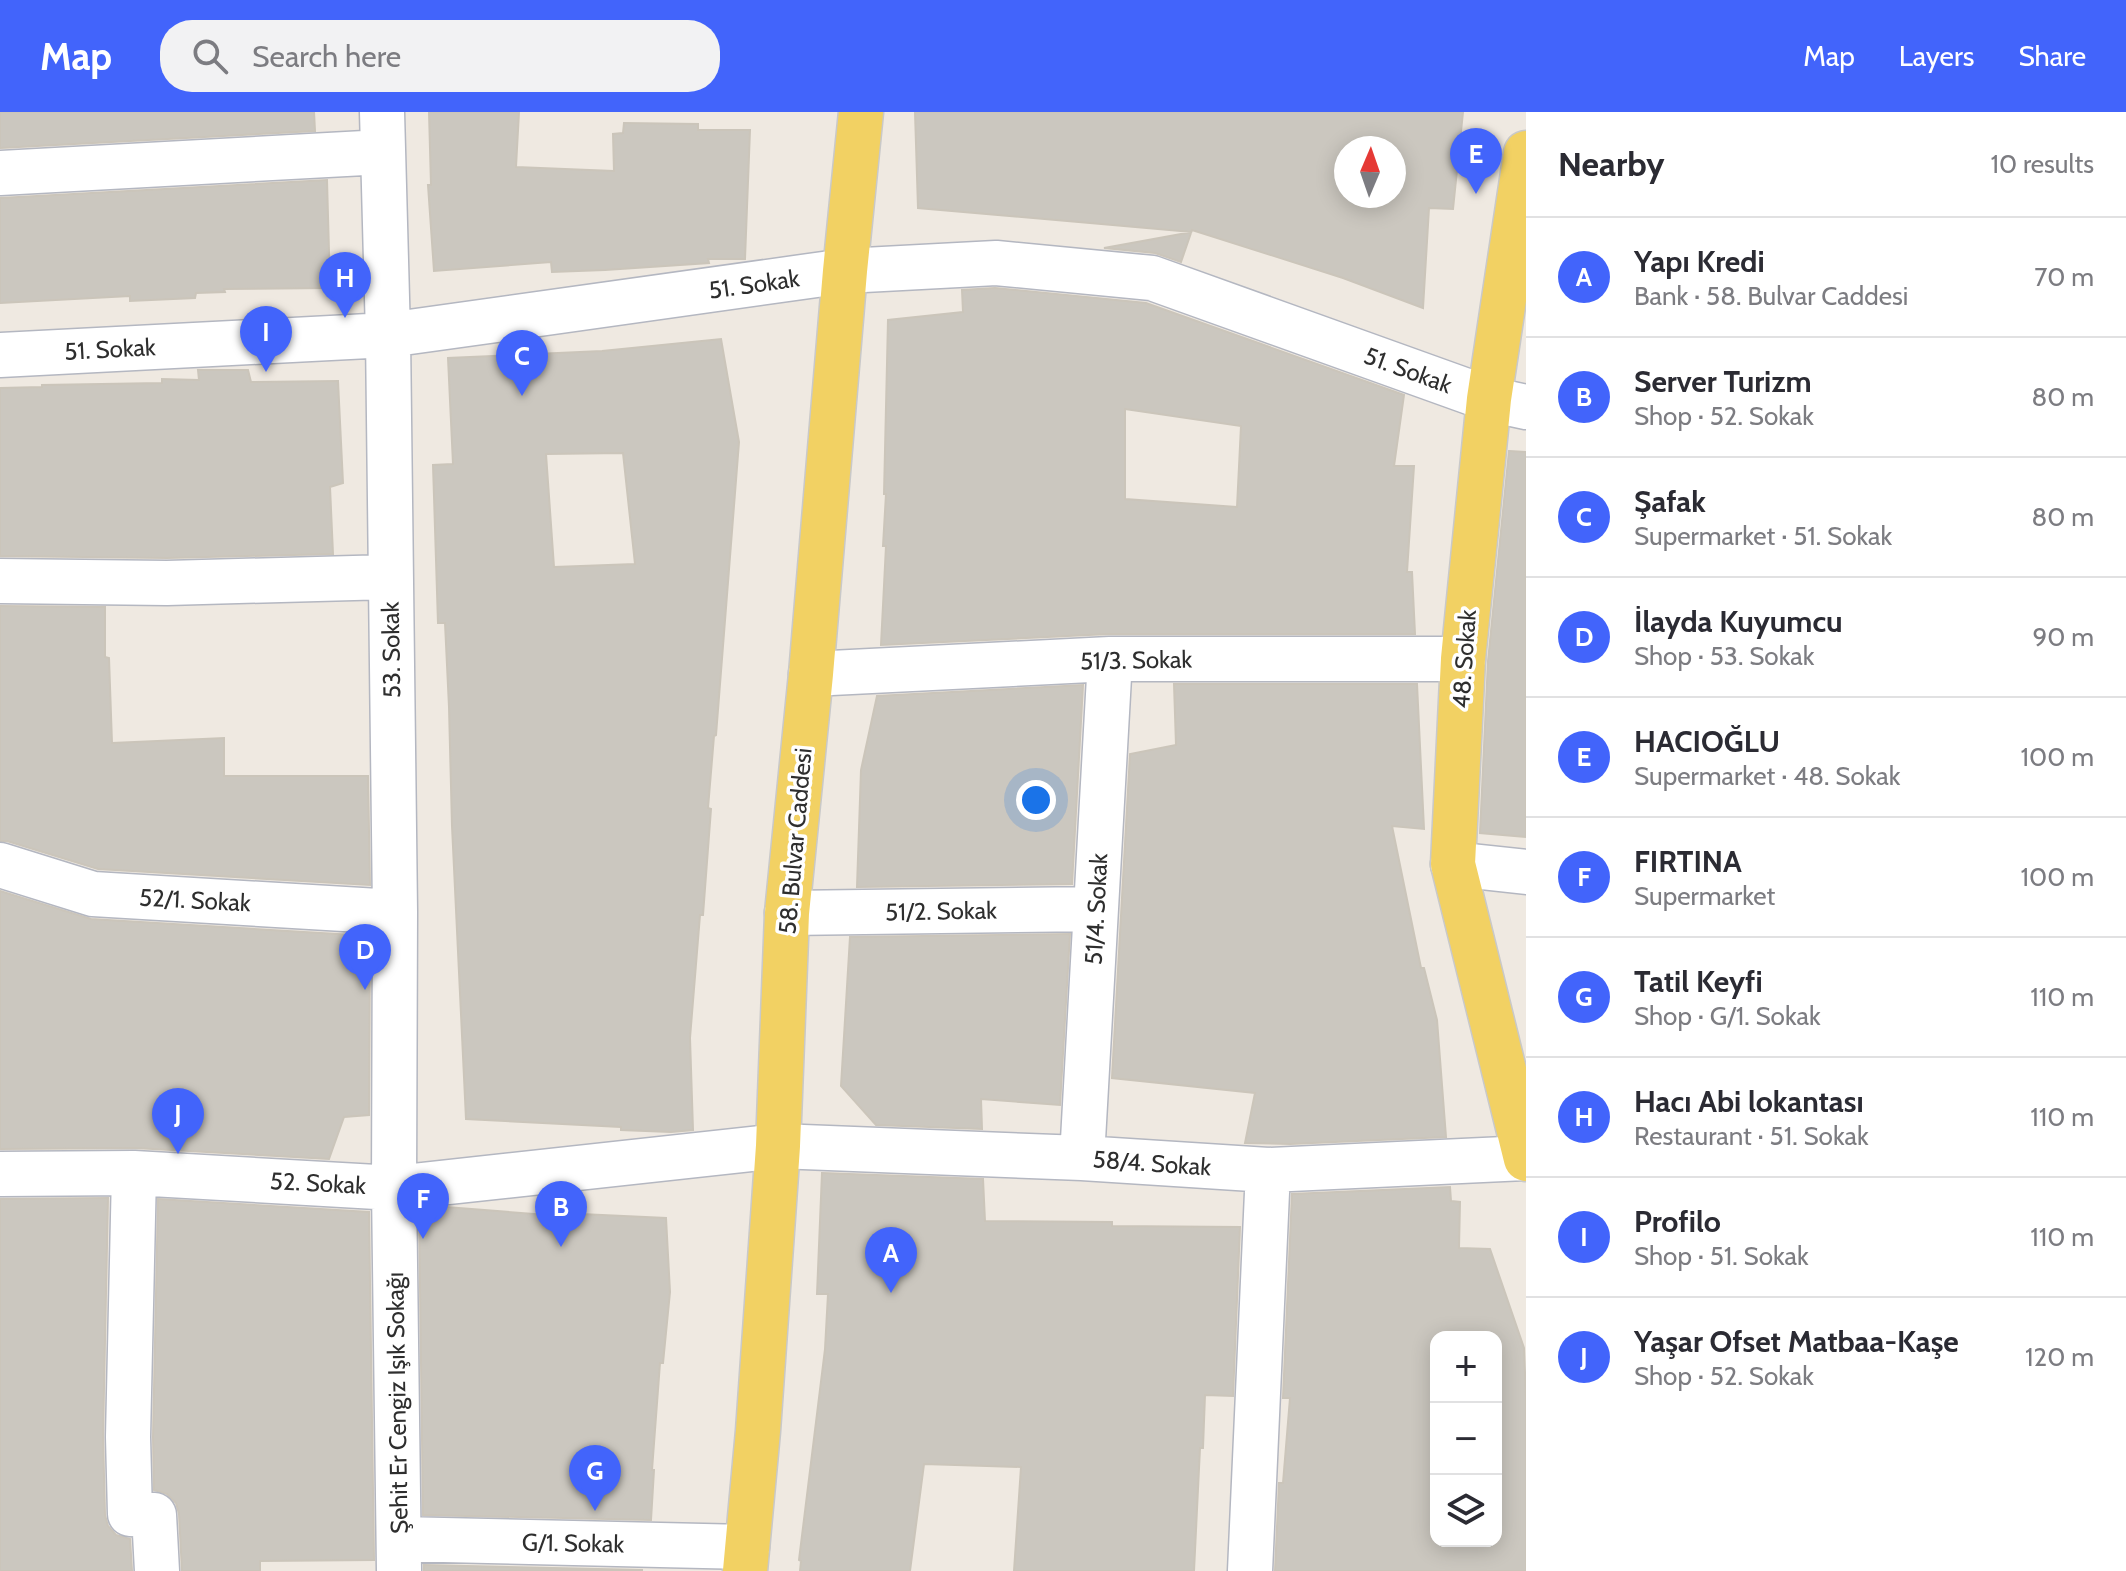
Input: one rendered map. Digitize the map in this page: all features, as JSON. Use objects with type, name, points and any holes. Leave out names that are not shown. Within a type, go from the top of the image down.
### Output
[{"type":"main road","name":"58. Bulvar Caddesi","points":[[746,1559],[778,1146],[787,913],[861,112]]},
{"type":"main road","name":"48. Sokak","points":[[1526,153],[1508,403],[1463,659],[1453,864],[1526,1159]]},
{"type":"street","points":[[0,173],[382,132]]},
{"type":"street","name":"53. Sokak","points":[[382,132],[388,335],[395,912],[394,1188]]},
{"type":"street","name":"51. Sokak","points":[[0,355],[388,335],[845,271],[996,263],[1152,278],[1508,403]]},
{"type":"street","points":[[0,581],[167,583],[390,577]]},
{"type":"street","name":"51/3. Sokak","points":[[811,674],[1110,659],[1463,659]]},
{"type":"street","name":"51/4. Sokak","points":[[1082,1158],[1110,659]]},
{"type":"street","points":[[1453,864],[1526,872]]},
{"type":"street","name":"52/1. Sokak","points":[[0,865],[93,894],[395,912]]},
{"type":"street","name":"51/2. Sokak","points":[[787,913],[1096,909]]},
{"type":"street","name":"58/4. Sokak","points":[[778,1146],[1082,1158],[1268,1170],[1526,1159]]},
{"type":"street","name":"52. Sokak","points":[[0,1174],[134,1173],[394,1188],[778,1146]]},
{"type":"street","points":[[1250,1571],[1268,1170]]},
{"type":"street","points":[[134,1173],[128,1437],[130,1514],[154,1515],[157,1571]]},
{"type":"street","name":"Şehit Er Cengiz Işık Sokağı","points":[[394,1188],[399,1555]]},
{"type":"street","name":"G/1. Sokak","points":[[399,1555],[746,1559]]},
{"type":"building","points":[[0,112],[314,112],[315,131],[0,148]]},
{"type":"building","points":[[429,112],[519,112],[516,167],[614,171],[613,134],[623,133],[624,123],[698,124],[698,130],[750,130],[745,259],[708,259],[709,263],[605,270],[552,272],[551,262],[434,271],[428,185],[431,185]]},
{"type":"building","points":[[915,112],[1463,112],[1453,209],[1429,208],[1423,308],[1343,278],[1191,232],[918,208]]},
{"type":"building","points":[[327,180],[330,288],[224,289],[225,292],[196,293],[195,298],[130,301],[130,296],[0,303],[0,198]]},
{"type":"building","points":[[1191,232],[1181,262],[1155,253],[1104,248]]},
{"type":"building","points":[[995,288],[1146,303],[1404,395],[1394,466],[1414,466],[1407,572],[1412,572],[1415,634],[1109,634],[881,645],[886,546],[883,546],[888,320],[963,312],[962,290]],"holes":[[[1125,409],[1241,426],[1237,507],[1125,499]]]},
{"type":"building","points":[[721,339],[739,442],[708,808],[711,809],[703,915],[700,915],[690,1038],[693,1130],[621,1130],[621,1127],[466,1119],[445,623],[438,623],[433,465],[453,464],[448,358],[602,351]],"holes":[[[623,453],[635,564],[554,567],[546,454]]]},
{"type":"building","points":[[198,370],[248,370],[251,382],[338,381],[343,483],[330,487],[333,554],[167,558],[0,556],[0,388],[162,383],[162,379],[199,380]]},
{"type":"building","points":[[1509,451],[1526,452],[1526,837],[1480,833],[1488,661]]},
{"type":"building","points":[[0,606],[105,607],[105,657],[109,658],[112,743],[224,738],[224,776],[368,776],[370,885],[98,869],[0,841]]},
{"type":"building","points":[[1174,684],[1417,684],[1424,829],[1392,826],[1421,968],[1424,968],[1437,1020],[1446,1137],[1245,1143],[1255,1093],[1112,1078],[1130,754],[1176,745]]},
{"type":"building","points":[[1083,685],[1072,884],[857,887],[861,770],[877,696]]},
{"type":"building","points":[[0,891],[91,919],[370,936],[369,1115],[344,1117],[329,1159],[135,1148],[0,1149]]},
{"type":"building","points":[[1070,934],[1060,1105],[981,1099],[982,1129],[876,1125],[841,1086],[850,937]]},
{"type":"building","points":[[822,1173],[983,1179],[985,1221],[1240,1227],[1233,1396],[1205,1395],[1194,1571],[1014,1571],[1021,1467],[924,1464],[910,1571],[800,1571],[825,1349],[828,1294],[817,1294]]},
{"type":"building","points":[[1450,1187],[1451,1201],[1460,1202],[1459,1248],[1490,1249],[1524,1348],[1526,1571],[1275,1571],[1279,1483],[1283,1483],[1290,1398],[1283,1398],[1292,1194]]},
{"type":"building","points":[[108,1198],[103,1436],[105,1515],[108,1526],[116,1535],[130,1539],[132,1571],[0,1571],[0,1199]]},
{"type":"building","points":[[158,1199],[369,1212],[374,1560],[260,1561],[260,1571],[182,1571],[176,1503],[167,1494],[154,1490]]},
{"type":"building","points":[[446,1207],[560,1216],[560,1213],[666,1218],[670,1292],[663,1363],[660,1363],[651,1520],[423,1515],[419,1210]]},
{"type":"building","points":[[424,1565],[643,1570],[424,1571]]},
{"type":"place","name":"HACIOĞLU","points":[[1476,194]]},
{"type":"place","name":"Hacı Abi lokantası","points":[[345,318]]},
{"type":"place","name":"Profilo","points":[[266,372]]},
{"type":"place","name":"Şafak","points":[[522,396]]},
{"type":"place","name":"İlayda Kuyumcu","points":[[365,990]]},
{"type":"place","name":"Yaşar Ofset Matbaa-Kaşe","points":[[178,1154]]},
{"type":"place","name":"FIRTINA","points":[[423,1239]]},
{"type":"place","name":"Server Turizm","points":[[561,1247]]},
{"type":"place","name":"Yapı Kredi","points":[[891,1293]]},
{"type":"place","name":"Tatil Keyfi","points":[[595,1511]]}]
